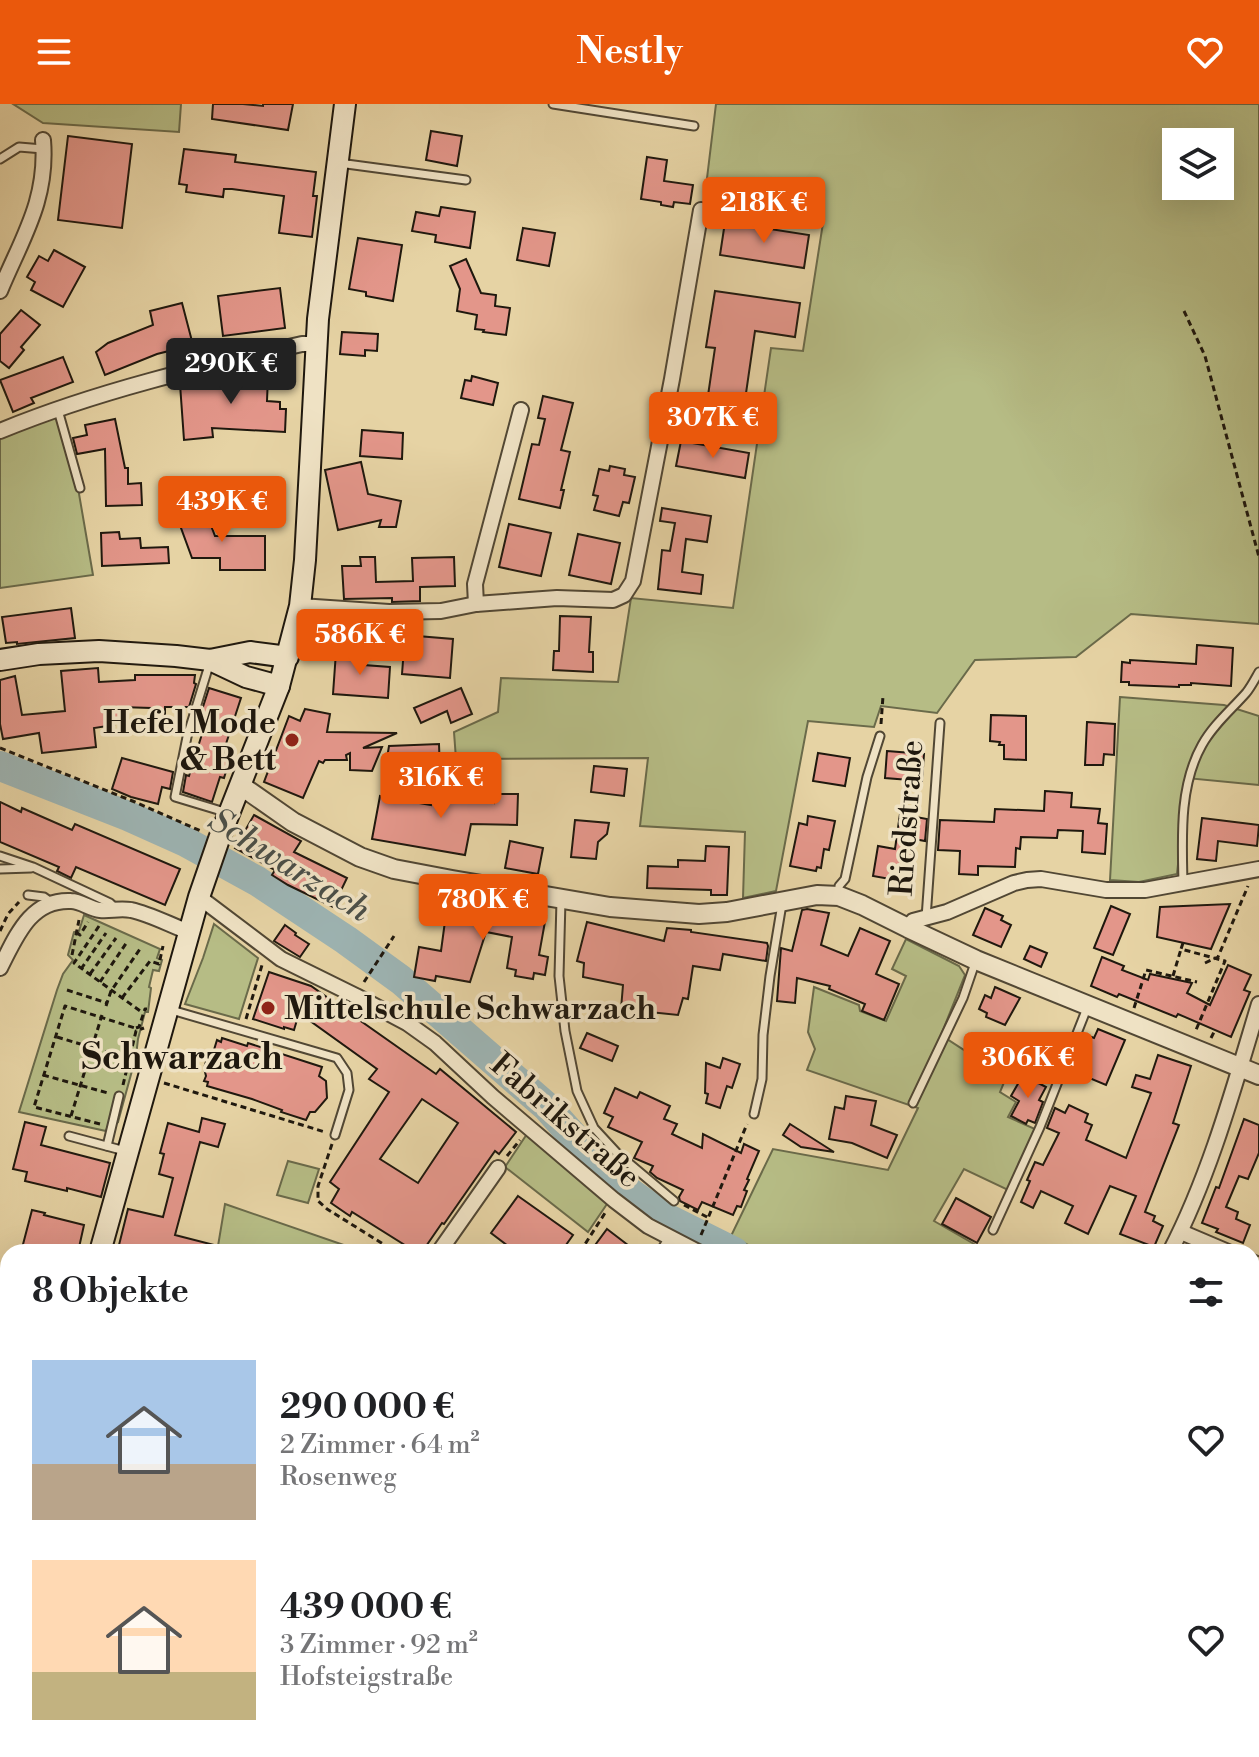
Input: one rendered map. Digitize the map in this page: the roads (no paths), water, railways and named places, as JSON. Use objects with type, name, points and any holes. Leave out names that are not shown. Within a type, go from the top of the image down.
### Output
[{"type":"main road","points":[[102,1244],[208,870],[212,838],[229,813],[279,686],[300,606],[316,344],[345,104]]},
{"type":"main road","points":[[0,660],[39,654],[99,651],[210,660],[250,652],[288,657]]},
{"type":"main road","points":[[210,660],[246,677],[279,686]]},
{"type":"street","points":[[1,288],[36,208],[44,177],[43,144]]},
{"type":"street","points":[[300,606],[389,612],[441,611],[476,604],[557,598],[613,600],[624,595],[633,581],[670,394],[701,210]]},
{"type":"street","points":[[2,425],[184,371],[302,344],[316,344]]},
{"type":"street","points":[[476,604],[475,584],[521,410]]},
{"type":"street","points":[[240,785],[293,822],[360,857],[394,869],[610,907],[699,914],[727,912],[817,895],[839,896],[976,960],[1259,1075]]},
{"type":"street","name":"Riedstraße","points":[[908,928],[913,921],[947,912],[1027,880],[1041,879],[1106,890],[1145,890],[1259,869]]},
{"type":"street","name":"Fabrikstraße","points":[[199,897],[281,959],[407,1023],[426,1036],[614,1200],[648,1226],[682,1244]]},
{"type":"street","points":[[0,968],[30,916],[43,906],[61,901],[76,901],[98,910],[132,910],[189,932]]},
{"type":"street","points":[[1174,1244],[1241,1068],[1259,1004]]},
{"type":"street","points":[[445,1244],[498,1168]]},
{"type":"street","points":[[1181,1232],[1209,1244]]},
{"type":"lane","points":[[553,104],[694,126]]},
{"type":"lane","points":[[0,159],[19,147],[43,144]]},
{"type":"lane","points":[[337,163],[466,180]]},
{"type":"lane","points":[[58,410],[80,488]]},
{"type":"lane","points":[[210,660],[187,737],[175,797],[229,813]]},
{"type":"lane","points":[[1183,883],[1182,836],[1191,771],[1202,745],[1226,713],[1247,692],[1259,672]]},
{"type":"lane","name":"Riedstraße","points":[[926,918],[940,723]]},
{"type":"lane","points":[[839,896],[839,886],[845,879],[867,777],[880,736]]},
{"type":"lane","points":[[0,856],[33,867],[110,903],[116,909]]},
{"type":"lane","points":[[0,869],[33,867]]},
{"type":"lane","points":[[28,895],[44,897],[53,903]]},
{"type":"lane","points":[[561,898],[559,976],[565,1031],[577,1091],[594,1128],[618,1154],[674,1201]]},
{"type":"lane","points":[[754,1114],[762,1079],[763,1035],[782,902]]},
{"type":"lane","points":[[913,1103],[963,998],[976,960]]},
{"type":"lane","points":[[993,1230],[1040,1127],[1088,1006]]},
{"type":"lane","points":[[168,1009],[337,1058],[347,1073],[349,1090],[335,1135]]},
{"type":"lane","points":[[107,1146],[119,1096]]},
{"type":"lane","points":[[69,1136],[129,1152]]},
{"type":"lane","points":[[665,1244],[669,1237]]},
{"type":"waterway","name":"Schwarzach","points":[[0,766],[186,842],[257,881],[346,940],[401,980],[547,1107],[612,1180],[666,1218],[718,1244]]},
{"type":"place","name":"Hefel Mode & Bett","points":[[292,740]]},
{"type":"place","name":"Mittelschule Schwarzach","points":[[268,1008]]},
{"type":"district","name":"Schwarzach","points":[[182,1056]]}]
